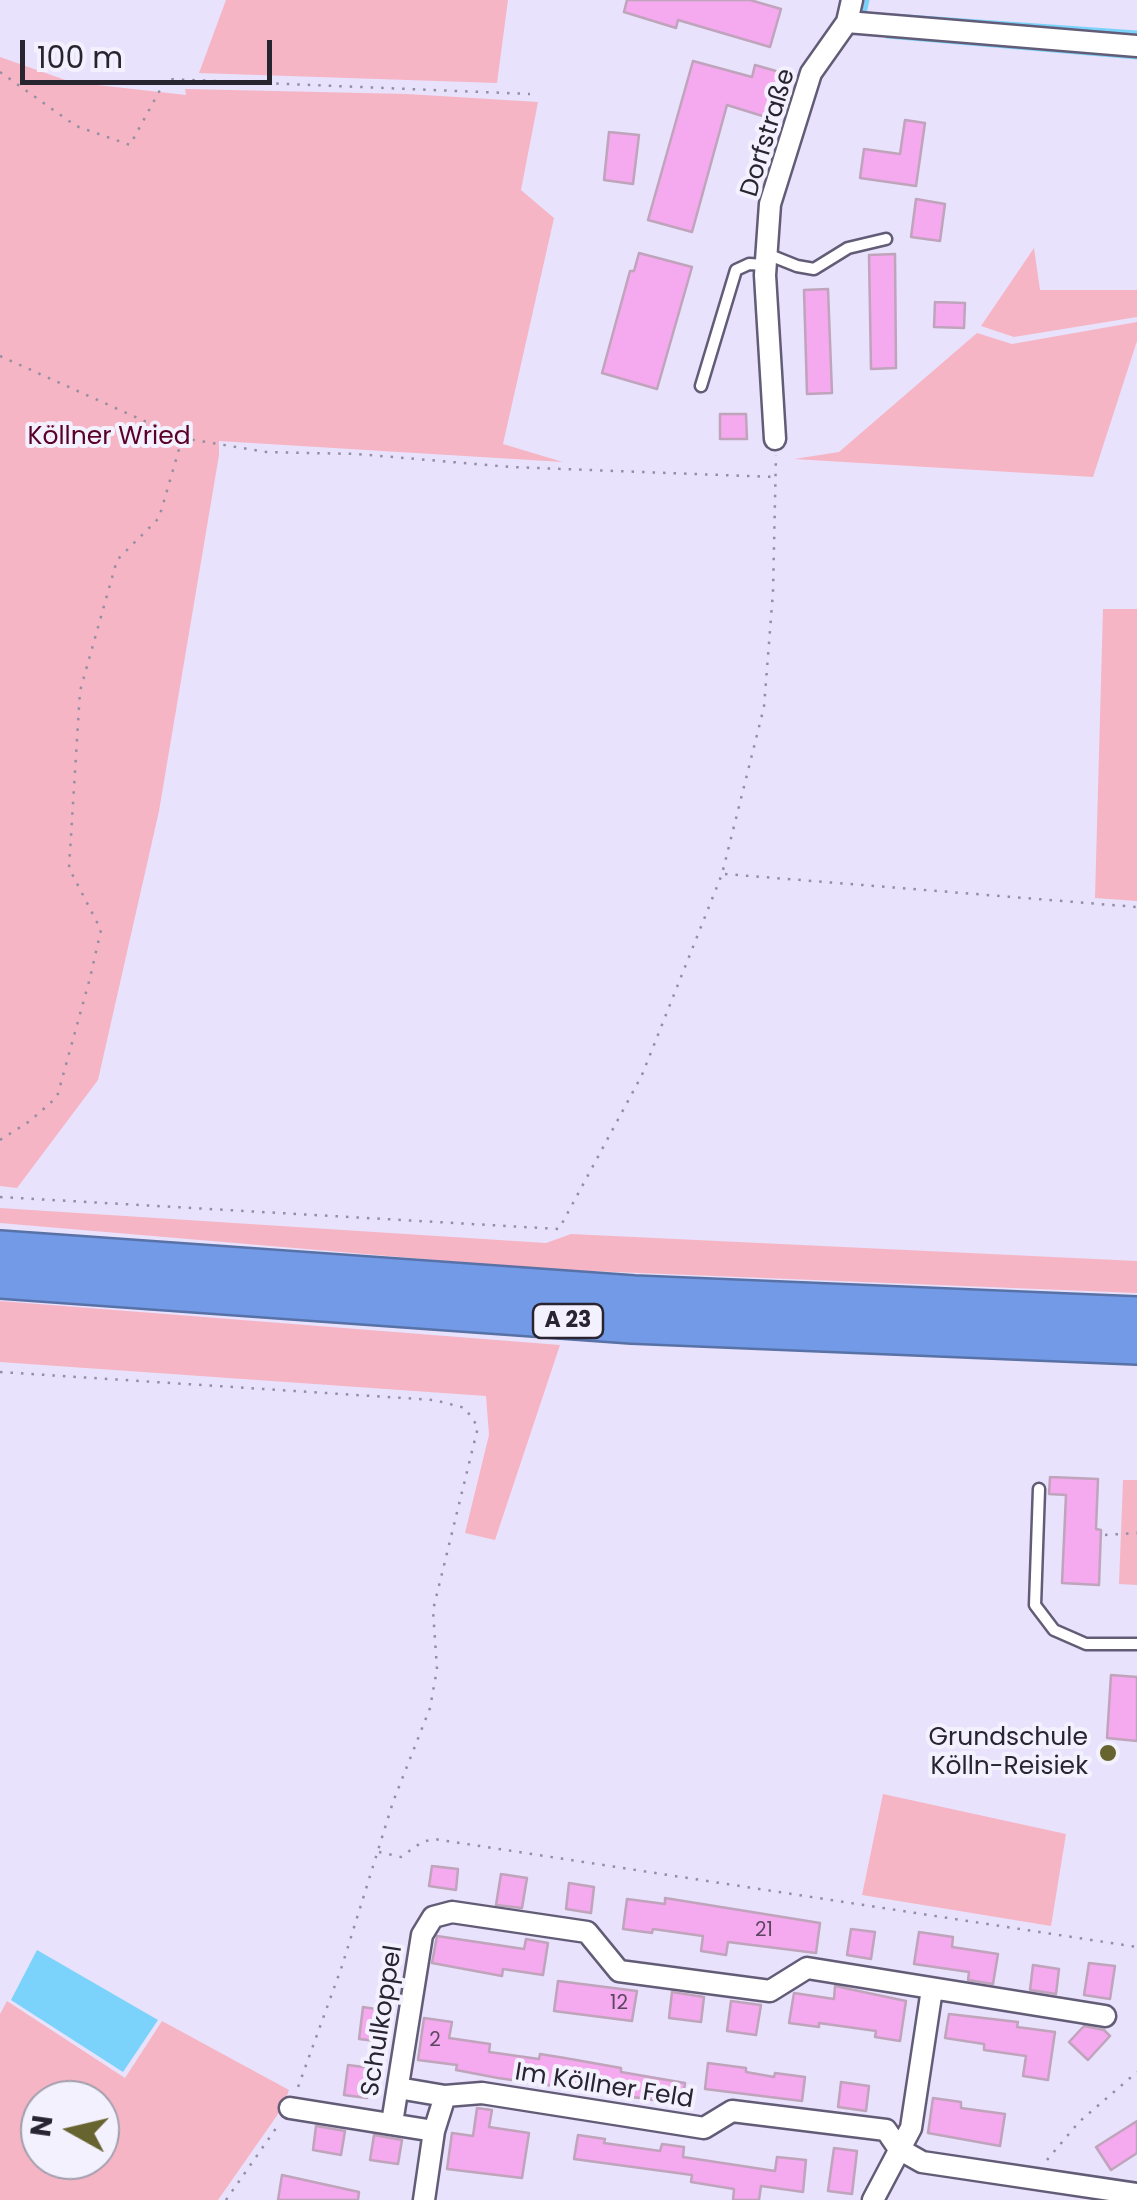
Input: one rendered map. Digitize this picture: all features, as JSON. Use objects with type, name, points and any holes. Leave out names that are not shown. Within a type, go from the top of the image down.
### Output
[{"type":"highway","name":"A 23","points":[[0,1249],[634,1294],[1137,1315]]},
{"type":"highway","name":"A 23","points":[[0,1280],[632,1325],[1137,1346]]},
{"type":"street","points":[[852,0],[847,22],[1137,46]]},
{"type":"street","name":"Dorfstraße","points":[[776,439],[766,259],[770,204],[811,73],[847,22]]},
{"type":"street","name":"Schulkoppel","points":[[392,2124],[422,1936],[433,1917],[452,1912],[586,1932],[620,1971],[770,1991],[807,1968],[1105,2016]]},
{"type":"street","points":[[873,2200],[911,2128],[932,1989]]},
{"type":"street","name":"Im Köllner Feld","points":[[398,2088],[444,2096],[482,2093],[704,2128],[732,2111],[886,2130],[899,2148],[922,2162],[1137,2194]]},
{"type":"street","points":[[424,2200],[434,2130],[444,2096]]},
{"type":"street","points":[[290,2108],[434,2130]]},
{"type":"lane","points":[[701,386],[736,270],[766,259],[814,269],[848,248],[886,239]]},
{"type":"lane","points":[[1039,1489],[1035,1604],[1054,1630],[1086,1644],[1137,1644]]},
{"type":"path","points":[[0,72],[76,126],[130,146],[166,78],[530,94]]},
{"type":"path","points":[[0,356],[182,438],[266,452],[776,477]]},
{"type":"path","points":[[0,1140],[57,1098],[90,978],[101,930],[68,868],[80,691],[117,560],[159,518],[182,438]]},
{"type":"path","points":[[0,1197],[559,1229],[642,1075],[722,874],[764,707],[773,592],[776,439]]},
{"type":"path","points":[[722,874],[1137,907]]},
{"type":"path","points":[[0,1372],[434,1400],[464,1408],[478,1427],[433,1610],[438,1669],[430,1708],[393,1802],[342,1966],[290,2108],[226,2200]]},
{"type":"path","points":[[1105,1535],[1137,1533]]},
{"type":"path","points":[[378,1852],[401,1857],[422,1842],[434,1840],[1137,1947]]},
{"type":"path","points":[[1040,2179],[1048,2158],[1079,2122],[1137,2072]]},
{"type":"green space","points":[[226,0],[508,0],[497,83],[199,73]]},
{"type":"green space","name":"Köllner Wried","points":[[0,57],[71,82],[186,95],[185,89],[407,94],[538,102],[521,190],[554,218],[503,444],[563,462],[219,441],[159,811],[98,1080],[17,1188],[0,1186]]},
{"type":"green space","points":[[1034,248],[1040,290],[1137,290],[1137,317],[1014,337],[981,326]]},
{"type":"green space","points":[[1137,322],[1137,341],[1093,477],[794,459],[839,452],[977,333],[1012,344]]},
{"type":"green space","points":[[1103,609],[1137,609],[1137,901],[1095,898]]},
{"type":"green space","points":[[0,1208],[546,1243],[571,1234],[1137,1261],[1137,1293],[541,1269],[0,1223]]},
{"type":"green space","points":[[0,1301],[560,1345],[495,1540],[465,1533],[489,1435],[486,1396],[0,1362]]},
{"type":"green space","points":[[1123,1480],[1137,1480],[1137,1585],[1119,1584]]},
{"type":"green space","points":[[883,1794],[1066,1834],[1051,1926],[862,1895]]},
{"type":"green space","points":[[7,2001],[125,2078],[162,2021],[289,2090],[283,2107],[218,2200],[0,2200],[0,2014]]},
{"type":"water","points":[[37,1950],[158,2020],[123,2072],[11,2000]]},
{"type":"building","points":[[627,0],[750,0],[781,9],[770,47],[678,20],[676,28],[624,12]]},
{"type":"building","points":[[693,61],[752,77],[755,65],[783,73],[769,118],[727,105],[692,232],[648,220]]},
{"type":"building","points":[[905,120],[925,123],[916,186],[860,178],[864,149],[900,154]]},
{"type":"building","points":[[609,132],[639,135],[633,184],[604,180]]},
{"type":"building","points":[[916,199],[945,204],[940,241],[911,237]]},
{"type":"building","points":[[639,253],[692,267],[657,389],[602,373],[630,271],[634,271]]},
{"type":"building","points":[[895,254],[896,368],[871,369],[869,255]]},
{"type":"building","points":[[828,289],[832,393],[807,394],[804,290]]},
{"type":"building","points":[[935,302],[965,303],[964,328],[934,327]]},
{"type":"building","points":[[720,414],[746,414],[747,439],[720,439]]},
{"type":"building","points":[[1050,1477],[1098,1479],[1099,1585],[1062,1583],[1066,1495],[1049,1494]]},
{"type":"building","points":[[1111,1675],[1137,1677],[1137,1741],[1107,1738]]},
{"type":"building","points":[[432,1866],[458,1869],[456,1890],[429,1886]]},
{"type":"building","points":[[501,1874],[527,1878],[522,1908],[496,1905]]},
{"type":"building","points":[[569,1883],[594,1887],[591,1913],[566,1909]]},
{"type":"building","points":[[665,1898],[820,1923],[816,1953],[728,1942],[726,1955],[701,1951],[703,1936],[623,1929],[627,1899],[665,1904]]},
{"type":"building","points":[[851,1929],[875,1932],[871,1959],[847,1955]]},
{"type":"building","points":[[919,1932],[953,1937],[952,1947],[998,1954],[993,1984],[968,1980],[969,1972],[914,1964]]},
{"type":"building","points":[[437,1936],[524,1949],[526,1939],[548,1943],[543,1975],[503,1969],[502,1976],[432,1963]]},
{"type":"building","points":[[1089,1963],[1115,1966],[1110,1999],[1084,1995]]},
{"type":"building","points":[[1033,1965],[1059,1969],[1056,1994],[1030,1990]]},
{"type":"building","points":[[558,1981],[637,1991],[632,2021],[554,2011]]},
{"type":"building","points":[[835,1986],[906,2001],[900,2041],[875,2037],[876,2031],[789,2023],[794,1993],[834,1999]]},
{"type":"building","points":[[672,1992],[704,1997],[701,2022],[669,2018]]},
{"type":"building","points":[[731,2001],[761,2005],[756,2035],[727,2031]]},
{"type":"building","points":[[363,2007],[388,2011],[384,2042],[359,2039]]},
{"type":"building","points":[[949,2014],[1018,2022],[1017,2027],[1055,2032],[1048,2080],[1023,2076],[1026,2056],[984,2050],[984,2044],[945,2038]]},
{"type":"building","points":[[424,2018],[452,2022],[449,2038],[490,2044],[489,2052],[539,2059],[540,2054],[685,2083],[682,2104],[498,2078],[456,2070],[457,2065],[418,2060]]},
{"type":"building","points":[[1084,2026],[1104,2030],[1110,2036],[1088,2060],[1069,2042]]},
{"type":"building","points":[[708,2063],[774,2077],[775,2073],[805,2077],[802,2101],[705,2089]]},
{"type":"building","points":[[348,2065],[371,2068],[367,2098],[344,2095]]},
{"type":"building","points":[[841,2082],[869,2086],[866,2111],[838,2107]]},
{"type":"building","points":[[933,2098],[961,2102],[961,2108],[1005,2114],[1000,2146],[928,2133]]},
{"type":"building","points":[[477,2108],[492,2110],[489,2127],[529,2133],[522,2178],[447,2169],[452,2133],[473,2136]]},
{"type":"building","points":[[1137,2121],[1137,2153],[1111,2170],[1096,2147]]},
{"type":"building","points":[[316,2126],[345,2131],[341,2155],[313,2150]]},
{"type":"building","points":[[374,2135],[402,2140],[398,2164],[370,2160]]},
{"type":"building","points":[[578,2135],[660,2151],[662,2144],[684,2147],[683,2157],[775,2171],[777,2157],[806,2160],[803,2192],[761,2186],[759,2200],[733,2200],[734,2189],[691,2182],[692,2175],[574,2159]]},
{"type":"building","points":[[834,2148],[857,2151],[852,2194],[828,2191]]},
{"type":"building","points":[[282,2175],[359,2192],[358,2200],[278,2200]]},
{"type":"waterway","points":[[867,0],[864,14],[1137,33]]},
{"type":"waterway","points":[[887,36],[1137,57]]},
{"type":"place","name":"Grundschule Kölln-Reisiek","points":[[1108,1753]]}]
